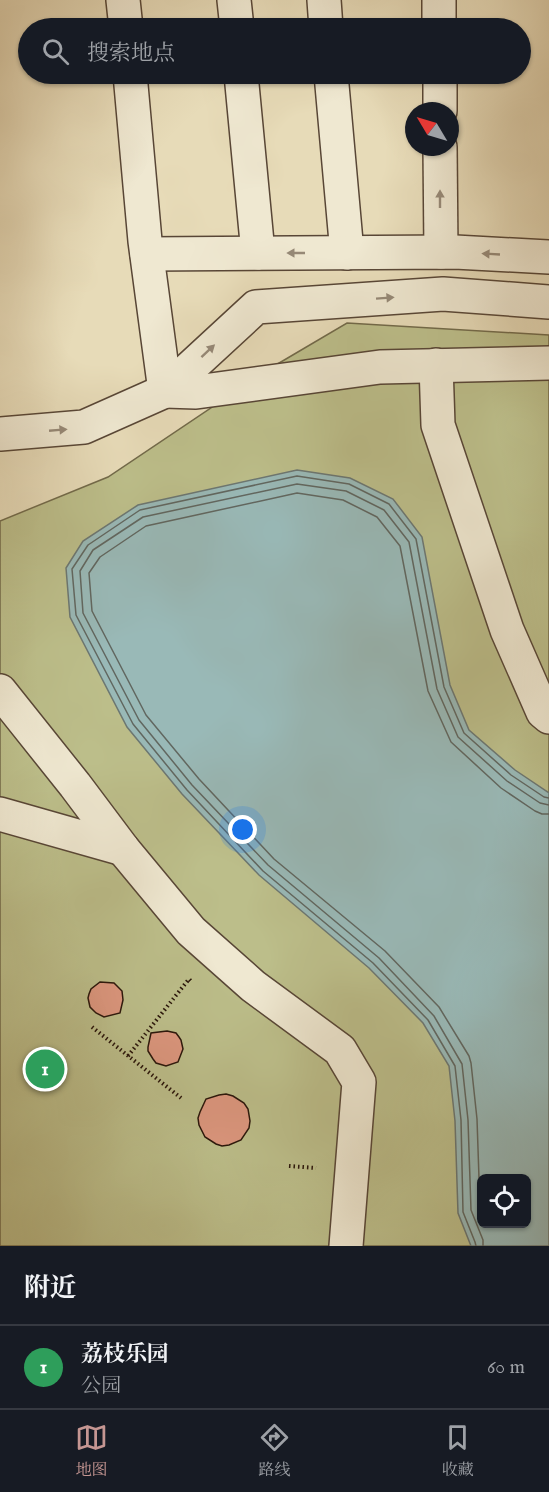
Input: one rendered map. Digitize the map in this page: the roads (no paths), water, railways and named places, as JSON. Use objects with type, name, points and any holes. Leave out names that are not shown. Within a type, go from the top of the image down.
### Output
[{"type":"street","points":[[123,0],[125,18]]},
{"type":"street","points":[[234,0],[236,18]]},
{"type":"street","points":[[324,0],[325,18]]},
{"type":"street","points":[[439,0],[439,18]]},
{"type":"street","points":[[131,84],[147,254],[165,391]]},
{"type":"street","points":[[242,84],[258,253]]},
{"type":"street","points":[[331,84],[347,253]]},
{"type":"street","points":[[440,84],[440,102]]},
{"type":"street","points":[[440,156],[441,252]]},
{"type":"street","points":[[147,254],[441,252],[549,257]]},
{"type":"street","points":[[0,434],[84,428],[165,391],[256,307],[443,294],[549,302]]},
{"type":"street","points":[[165,391],[196,392],[380,367],[549,363]]},
{"type":"street","points":[[436,366],[438,425],[507,630],[543,712],[549,717]]},
{"type":"street","points":[[0,691],[123,849],[191,931],[254,986],[340,1050],[359,1082],[346,1246]]},
{"type":"street","points":[[0,814],[123,849]]},
{"type":"water","points":[[297,470],[350,478],[393,499],[422,537],[450,685],[469,730],[515,770],[549,793],[549,1246],[471,1246],[458,1213],[455,1121],[449,1066],[423,1023],[369,968],[259,875],[182,794],[127,727],[70,617],[66,568],[83,541],[138,505]]},
{"type":"place","name":"荔枝乐园","points":[[45,1069]]}]
